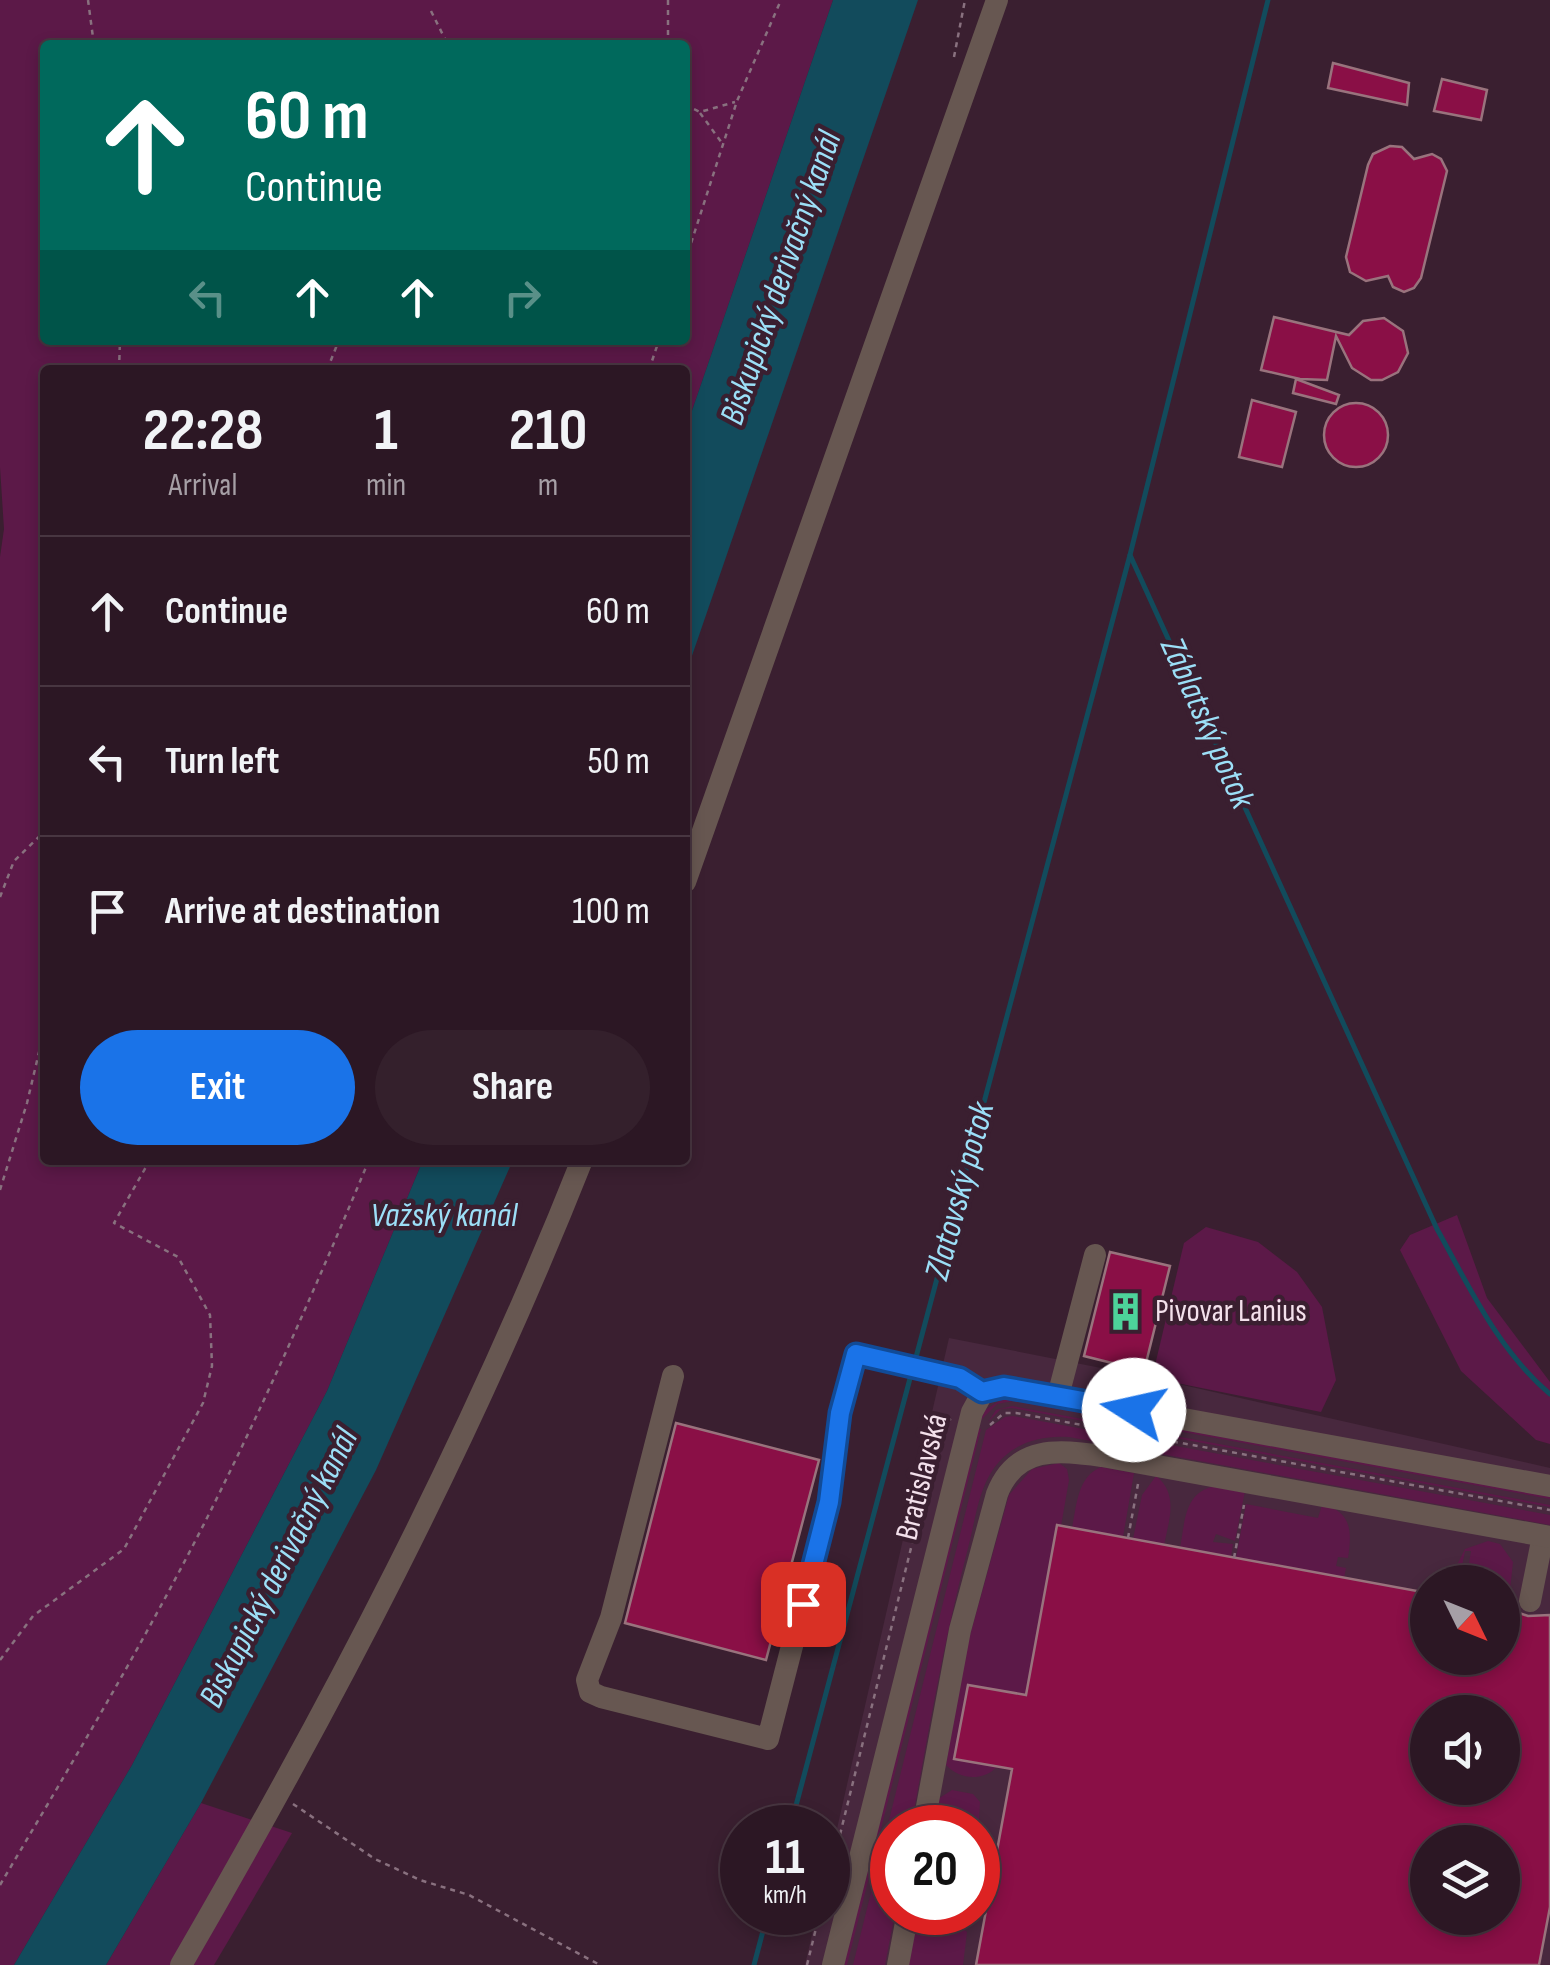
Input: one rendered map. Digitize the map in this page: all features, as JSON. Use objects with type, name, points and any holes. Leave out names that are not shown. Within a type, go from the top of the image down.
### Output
[{"type":"lane","points":[[690,868],[996,0]]},
{"type":"lane","points":[[181,1965],[280,1794],[394,1579],[504,1346],[580,1165]]},
{"type":"lane","points":[[1058,1396],[1096,1254]]},
{"type":"lane","points":[[673,1376],[611,1618],[587,1680],[590,1692],[768,1739],[829,1502],[840,1413],[856,1354],[960,1378],[982,1392]]},
{"type":"lane","name":"Bratislavská","points":[[834,1965],[972,1412],[982,1392],[1004,1387],[1550,1486]]},
{"type":"lane","points":[[927,1805],[960,1630],[1000,1484],[1023,1460],[1041,1452],[1069,1452],[1142,1463],[1546,1537],[1530,1601]]},
{"type":"lane","points":[[898,1965],[904,1935]]},
{"type":"path","points":[[88,0],[93,40]]},
{"type":"path","points":[[668,0],[668,40]]},
{"type":"path","points":[[690,247],[737,101],[780,0]]},
{"type":"path","points":[[432,12],[446,40]]},
{"type":"path","points":[[690,109],[700,112],[737,101]]},
{"type":"path","points":[[700,112],[724,144]]},
{"type":"path","points":[[0,898],[14,860],[40,835]]},
{"type":"path","points":[[0,1190],[40,1048]]},
{"type":"path","points":[[0,1660],[34,1616],[124,1549],[203,1403],[212,1366],[210,1315],[178,1257],[114,1222],[147,1165]]},
{"type":"path","points":[[0,1885],[110,1698],[208,1516],[275,1378],[367,1165]]},
{"type":"path","points":[[985,1426],[1010,1412],[1550,1510]]},
{"type":"path","points":[[847,1805],[940,1431],[946,1420],[956,1418]]},
{"type":"path","points":[[1128,1538],[1142,1463]]},
{"type":"path","points":[[1234,1558],[1247,1482]]},
{"type":"path","points":[[280,1794],[375,1860],[420,1880],[469,1895],[600,1965]]},
{"type":"path","points":[[807,1965],[814,1935]]},
{"type":"shaded area","points":[[0,0],[833,0],[690,416],[690,365],[40,365],[40,1165],[421,1165],[327,1391],[132,1765],[14,1965],[0,1965],[0,557],[4,529],[0,467]]},
{"type":"shaded area","points":[[1457,1215],[1487,1298],[1550,1382],[1550,1444],[1536,1440],[1461,1371],[1400,1250],[1410,1235]]},
{"type":"shaded area","points":[[1206,1227],[1258,1242],[1297,1272],[1322,1307],[1336,1380],[1321,1412],[1152,1378],[1184,1243]]},
{"type":"shaded area","points":[[949,1338],[1152,1378],[1550,1468],[1550,1965],[805,1965],[812,1935],[850,1935],[850,1805],[842,1805]]},
{"type":"shaded area","points":[[1004,1398],[1550,1499],[1013,1401],[997,1404],[980,1421],[985,1410]]},
{"type":"shaded area","points":[[1012,1406],[1550,1507],[1012,1408],[1001,1409],[988,1422],[996,1410]]},
{"type":"shaded area","points":[[1005,1417],[1550,1515],[1550,1525],[1069,1437],[1037,1439],[1018,1447],[994,1468],[981,1496],[944,1652],[915,1805],[893,1805],[986,1430]]},
{"type":"shaded area","points":[[978,1428],[981,1429],[884,1805]]},
{"type":"shaded area","points":[[1059,1463],[1067,1469],[1069,1480],[1012,1770],[996,1768],[978,1777],[964,1776],[946,1765],[964,1657],[1009,1495],[1032,1469]],"holes":[[[968,1685],[1006,1692],[955,1759]]]},
{"type":"shaded area","points":[[1101,1467],[1134,1473],[1123,1537],[1072,1528],[1083,1485]]},
{"type":"shaded area","points":[[1156,1476],[1170,1499],[1164,1545],[1133,1539],[1142,1495]]},
{"type":"shaded area","points":[[1215,1486],[1245,1491],[1235,1541],[1216,1534],[1213,1542],[1233,1544],[1231,1557],[1180,1548],[1192,1501]]},
{"type":"shaded area","points":[[1246,1504],[1318,1518],[1322,1505],[1339,1512],[1348,1524],[1350,1540],[1348,1558],[1338,1557],[1336,1566],[1346,1568],[1344,1578],[1236,1558]]},
{"type":"shaded area","points":[[1488,1541],[1500,1544],[1513,1565],[1469,1565],[1471,1551],[1465,1551],[1462,1565],[1457,1565],[1465,1549]]},
{"type":"shaded area","points":[[952,1790],[973,1794],[980,1805],[937,1805],[938,1799]]},
{"type":"shaded area","points":[[201,1803],[292,1833],[214,1965],[106,1965]]},
{"type":"shaded area","points":[[870,1861],[870,1873],[844,1965]]},
{"type":"shaded area","points":[[870,1897],[870,1935],[891,1935],[885,1965],[853,1965]]},
{"type":"shaded area","points":[[914,1935],[967,1935],[963,1965],[907,1965]]},
{"type":"water","name":"Biskupický derivačný kanál","points":[[833,0],[918,0],[690,661],[690,416]]},
{"type":"water","name":"Važský kanál","points":[[421,1165],[511,1165],[376,1470],[201,1803],[106,1965],[14,1965],[132,1765],[327,1391]]},
{"type":"building","points":[[1333,63],[1409,83],[1407,105],[1328,88]]},
{"type":"building","points":[[1442,79],[1487,90],[1481,120],[1434,111]]},
{"type":"building","points":[[1390,146],[1402,147],[1414,159],[1432,154],[1441,159],[1447,171],[1421,278],[1414,288],[1404,292],[1393,287],[1388,276],[1366,281],[1350,272],[1346,257],[1368,165],[1373,154]]},
{"type":"building","points":[[1274,317],[1349,335],[1363,321],[1384,318],[1403,331],[1408,353],[1398,372],[1382,380],[1371,380],[1352,368],[1336,336],[1327,380],[1300,379],[1261,370]]},
{"type":"building","points":[[1296,379],[1339,395],[1336,404],[1293,393]]},
{"type":"building","points":[[1252,400],[1296,412],[1282,467],[1239,457]]},
{"type":"building","points":[[1356,403],[1378,413],[1388,435],[1378,457],[1356,467],[1334,457],[1324,435],[1334,413]]},
{"type":"building","name":"Pivovar Lanius","points":[[1110,1252],[1170,1266],[1144,1371],[1084,1356]]},
{"type":"building","points":[[676,1423],[819,1460],[766,1660],[625,1623]]},
{"type":"building","points":[[1057,1525],[1410,1590],[1410,1675],[1520,1675],[1520,1613],[1550,1615],[1550,1907],[1539,1965],[976,1965],[982,1935],[1000,1935],[1000,1834],[1012,1769],[954,1759],[968,1685],[1026,1695]]},
{"type":"waterway","name":"Záblatský potok","points":[[1268,0],[1130,555],[1437,1229],[1500,1338],[1550,1394]]},
{"type":"waterway","name":"Zlatovský potok","points":[[915,1361],[1130,555]]},
{"type":"waterway","name":"Zlatovský potok","points":[[796,1805],[912,1371]]},
{"type":"waterway","name":"Zlatovský potok","points":[[754,1965],[762,1935]]},
{"type":"place","name":"Pivovar Lanius","points":[[1125,1311]]},
{"type":"route","points":[[803,1604],[829,1502],[840,1413],[856,1354],[960,1378],[982,1392],[1004,1387],[1134,1410]]}]
